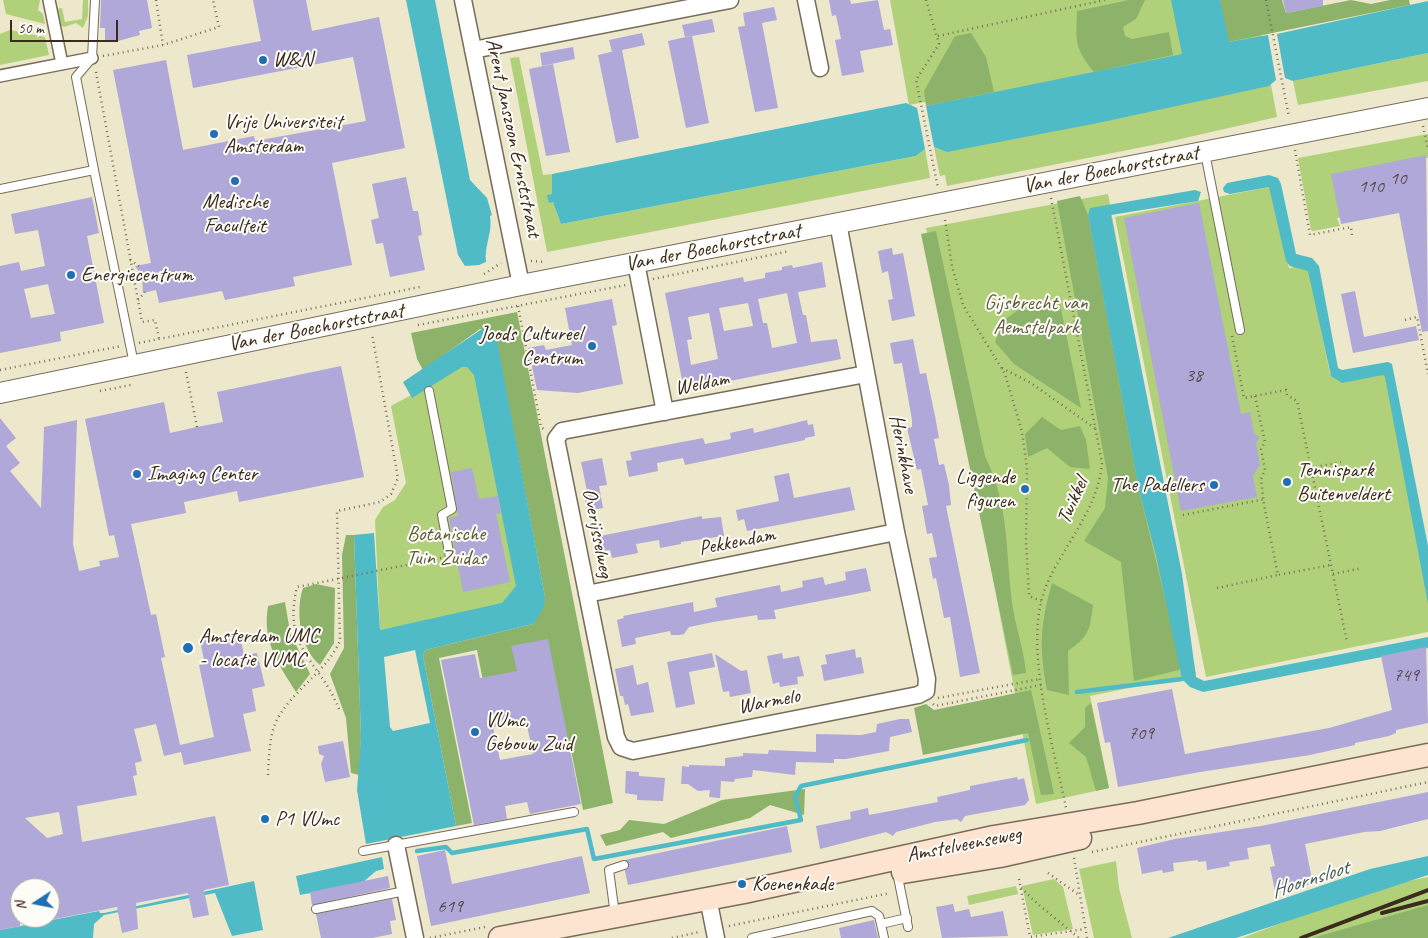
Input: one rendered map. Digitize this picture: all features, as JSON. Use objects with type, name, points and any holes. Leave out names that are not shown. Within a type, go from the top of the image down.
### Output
[{"type":"main road","name":"Amstelveenseweg","points":[[584,938],[713,919],[994,838],[1138,813],[1428,755]]},
{"type":"main road","name":"Amstelveenseweg","points":[[896,866],[1000,856],[1139,823],[1428,768]]},
{"type":"main road","name":"Amstelveenseweg","points":[[500,938],[615,917],[713,919]]},
{"type":"street","points":[[49,0],[62,64]]},
{"type":"street","name":"Arent Janszoon Ernststraat","points":[[463,0],[521,285]]},
{"type":"street","points":[[473,50],[730,0]]},
{"type":"street","points":[[806,0],[820,68]]},
{"type":"street","points":[[0,76],[92,58]]},
{"type":"street","name":"Van der Boechorststraat","points":[[0,393],[132,353],[521,285],[1205,151],[1426,117]]},
{"type":"street","name":"Herinkhave","points":[[838,223],[896,532],[927,679],[918,694]]},
{"type":"street","name":"Weldam","points":[[636,263],[666,412],[866,374]]},
{"type":"street","points":[[556,439],[562,431],[666,412]]},
{"type":"street","name":"Overijsselweg","points":[[556,439],[616,737],[621,748]]},
{"type":"street","name":"Pekkendam","points":[[587,594],[896,532]]},
{"type":"street","name":"Warmelo","points":[[621,748],[633,750],[918,694]]},
{"type":"street","points":[[396,845],[415,938]]},
{"type":"lane","points":[[95,0],[92,58],[76,77],[132,353]]},
{"type":"lane","points":[[1205,151],[1240,330]]},
{"type":"lane","points":[[0,189],[94,170]]},
{"type":"lane","points":[[429,391],[452,509],[442,515],[450,556]]},
{"type":"lane","points":[[363,851],[574,812]]},
{"type":"lane","points":[[615,917],[609,870],[624,865]]},
{"type":"lane","points":[[896,866],[908,927]]},
{"type":"lane","points":[[316,909],[406,891]]},
{"type":"lane","points":[[752,938],[872,911],[879,916],[884,938]]},
{"type":"lane","points":[[881,924],[907,918]]},
{"type":"path","points":[[156,0],[163,45]]},
{"type":"path","points":[[159,339],[155,320],[142,322],[92,58],[163,45],[219,27],[213,0]]},
{"type":"path","points":[[926,0],[939,44],[916,80],[942,203],[952,266],[963,305],[1001,367],[1022,432],[1027,468],[1026,541],[1029,596],[1042,601]]},
{"type":"path","points":[[938,36],[1105,0]]},
{"type":"path","points":[[1266,0],[1280,79],[1290,121]]},
{"type":"path","points":[[1426,117],[1428,150]]},
{"type":"path","points":[[1295,149],[1310,235],[1351,227],[1352,235]]},
{"type":"path","name":"Twikkel","points":[[1048,182],[1102,463],[1097,489],[1047,583],[1042,601],[1036,642],[1041,685],[1066,809]]},
{"type":"path","points":[[480,275],[488,273],[501,263],[516,258]]},
{"type":"path","points":[[130,260],[139,266]]},
{"type":"path","points":[[0,370],[132,353],[159,339],[424,286]]},
{"type":"path","points":[[138,300],[144,292]]},
{"type":"path","points":[[518,306],[541,427],[556,439]]},
{"type":"path","points":[[1405,320],[1417,317],[1428,374]]},
{"type":"path","points":[[1240,330],[1231,332],[1244,398],[1286,390],[1287,395],[1297,401],[1347,642]]},
{"type":"path","points":[[268,775],[269,749],[276,724],[291,702],[332,658],[340,641],[337,511],[380,502],[391,494],[398,478],[372,334]]},
{"type":"path","points":[[1001,367],[1031,382],[1097,430]]},
{"type":"path","points":[[186,370],[197,427]]},
{"type":"path","points":[[1255,396],[1265,442],[1262,449],[1265,470],[1262,479],[1278,575]]},
{"type":"path","points":[[1311,468],[1341,462]]},
{"type":"path","points":[[1184,515],[1265,499]]},
{"type":"path","points":[[339,709],[298,642],[292,605],[297,587],[450,556]]},
{"type":"path","points":[[1217,588],[1331,565]]},
{"type":"path","points":[[1333,574],[1362,568]]},
{"type":"path","points":[[1040,679],[937,698],[918,694],[912,703],[926,700],[935,706],[1041,685]]},
{"type":"path","points":[[1088,853],[1428,782]]},
{"type":"path","points":[[1081,854],[1074,856],[1088,938]]},
{"type":"path","points":[[1048,873],[1079,894]]},
{"type":"path","points":[[1019,878],[1030,938],[1085,929]]},
{"type":"path","points":[[1020,886],[1079,938]]},
{"type":"path","points":[[672,938],[713,919]]},
{"type":"green space","points":[[3,0],[40,0],[38,10],[43,14],[45,24],[6,14]]},
{"type":"green space","points":[[83,0],[88,0],[88,16],[83,28],[76,23],[64,27],[60,25],[57,9],[62,8],[65,22],[82,19]]},
{"type":"green space","points":[[890,0],[1255,0],[1277,117],[1163,143],[947,186],[945,175],[940,176],[934,147],[939,149],[930,101],[909,105]]},
{"type":"green space","points":[[1129,0],[1145,0],[1136,19],[1123,27],[1125,36],[1132,39],[1169,32],[1173,55],[1094,72],[1083,57],[1078,44],[1076,30],[1077,11]]},
{"type":"green space","points":[[1220,0],[1282,0],[1286,13],[1351,0],[1371,4],[1390,0],[1409,0],[1410,5],[1228,42]]},
{"type":"green space","points":[[10,30],[45,37],[49,55],[0,65],[0,34]]},
{"type":"green space","points":[[971,33],[986,57],[994,92],[926,106],[924,91],[955,36]]},
{"type":"green space","points":[[1428,53],[1428,81],[1298,105],[1293,81]]},
{"type":"green space","points":[[519,57],[543,175],[552,174],[552,194],[548,195],[549,202],[553,202],[561,224],[916,156],[925,149],[930,178],[547,252],[510,58]]},
{"type":"green space","points":[[1428,134],[1428,158],[1337,177],[1345,217],[1337,218],[1340,226],[1311,230],[1298,158]]},
{"type":"green space","name":"Tennispark Buitenveldert","points":[[1269,187],[1273,189],[1289,268],[1308,264],[1330,374],[1383,364],[1428,590],[1428,632],[1206,677],[1115,217]]},
{"type":"green space","name":"Gijsbrecht van Aemstelpark","points":[[1108,194],[1196,674],[1090,696],[1109,788],[1036,804],[926,228]]},
{"type":"green space","points":[[1080,196],[1088,215],[1139,490],[1181,665],[1179,670],[1134,681],[1121,562],[1084,541],[1105,508],[1108,478],[1057,201]]},
{"type":"green space","points":[[936,231],[985,456],[999,493],[1003,511],[1012,602],[1026,673],[1013,675],[921,234]]},
{"type":"green space","points":[[1060,304],[1081,408],[1014,364],[995,342],[1004,320],[1018,310],[1043,310]]},
{"type":"green space","points":[[517,312],[613,803],[583,810],[571,750],[558,752],[518,674],[483,681],[477,650],[439,658],[472,823],[456,826],[423,656],[425,650],[533,624],[545,597],[495,333],[480,329],[423,370],[417,359],[411,333]]},
{"type":"green space","name":"Botanische Tuin Zuidas","points":[[462,353],[482,364],[528,600],[380,630],[375,520],[383,507],[395,500],[406,483],[391,406],[424,388]]},
{"type":"green space","points":[[1042,417],[1061,430],[1080,426],[1086,440],[1090,469],[1070,467],[1047,448],[1028,457],[1025,434]]},
{"type":"green space","points":[[346,535],[354,535],[361,737],[359,775],[351,773],[346,718],[330,674],[344,648],[342,555]]},
{"type":"green space","points":[[1052,583],[1093,605],[1091,621],[1087,632],[1068,651],[1069,695],[1047,690],[1044,675],[1043,624]]},
{"type":"green space","points":[[316,584],[335,588],[334,643],[320,665],[313,658],[304,640],[299,607],[303,588]]},
{"type":"green space","points":[[285,602],[290,632],[310,674],[296,692],[273,652],[267,631],[268,606]]},
{"type":"green space","points":[[1031,690],[1054,794],[1041,795],[1028,733],[923,755],[914,708],[926,704],[934,710]]},
{"type":"green space","points":[[1091,703],[1109,788],[1096,791],[1086,757],[1069,743],[1085,727],[1085,708]]},
{"type":"green space","points":[[805,789],[804,815],[770,805],[750,818],[671,838],[663,832],[606,846],[600,835],[620,830],[629,820],[664,824],[722,800]]},
{"type":"green space","points":[[1116,861],[1119,888],[1132,938],[1094,938],[1079,869]]},
{"type":"green space","points":[[1428,877],[1428,938],[1242,938],[1371,889]]},
{"type":"green space","points":[[1054,879],[1063,887],[1073,929],[1033,935],[1022,886]]},
{"type":"green space","points":[[1016,886],[1018,894],[969,905],[967,896]]},
{"type":"green space","points":[[1428,905],[1428,938],[1312,938]]},
{"type":"water","points":[[406,0],[435,0],[470,180],[487,198],[492,215],[490,216],[491,222],[486,262],[479,265],[465,266],[458,255]]},
{"type":"water","points":[[1171,0],[1220,0],[1229,42],[1268,35],[1276,80],[1269,86],[1098,123],[947,152],[934,147],[926,106],[1182,54]]},
{"type":"water","points":[[1428,1],[1428,53],[1293,81],[1285,78],[1277,34]]},
{"type":"water","points":[[906,103],[917,108],[925,149],[916,156],[561,224],[553,202],[549,203],[547,195],[552,194],[552,174]]},
{"type":"water","points":[[1269,175],[1278,178],[1281,184],[1296,254],[1312,258],[1319,266],[1338,368],[1342,370],[1388,362],[1392,364],[1428,546],[1428,604],[1385,377],[1383,375],[1342,383],[1331,376],[1308,271],[1290,266],[1286,261],[1269,187],[1230,194],[1224,192],[1223,188],[1227,183]]},
{"type":"water","points":[[1195,190],[1201,192],[1198,201],[1111,215],[1182,574],[1196,677],[1204,681],[1428,637],[1428,648],[1203,692],[1190,687],[1182,679],[1156,556],[1139,490],[1088,215],[1090,208]]},
{"type":"water","points":[[485,327],[495,333],[545,597],[544,605],[533,624],[425,650],[423,656],[456,826],[366,844],[357,790],[361,737],[354,535],[374,533],[380,630],[502,603],[516,586],[474,375],[467,367],[462,367],[412,398],[403,382]],"holes":[[[415,650],[430,723],[393,731],[390,727],[384,657]]]},
{"type":"water","points":[[1428,856],[1428,875],[1236,938],[1168,938],[1370,869]]},
{"type":"water","points":[[382,857],[384,869],[376,871],[362,883],[300,895],[296,876]]},
{"type":"water","points":[[254,881],[263,930],[232,936],[215,893],[104,915],[94,924],[93,938],[0,938],[0,930],[10,928],[60,928],[60,918],[99,911],[104,913]]},
{"type":"building","points":[[101,0],[147,0],[152,28],[139,31],[140,35],[118,41],[105,41],[105,28],[100,28]]},
{"type":"building","name":"Medische Faculteit","points":[[253,0],[306,0],[312,31],[379,17],[405,148],[332,163],[352,265],[293,277],[295,286],[225,300],[222,291],[159,303],[156,290],[143,293],[142,276],[135,266],[151,263],[113,70],[166,60],[183,150],[254,136],[255,141],[366,121],[353,57],[193,88],[187,55],[261,41]]},
{"type":"building","points":[[829,0],[850,0],[851,4],[878,0],[884,30],[890,29],[893,45],[860,51],[864,72],[842,76],[835,40],[841,39],[836,15],[832,16]]},
{"type":"building","points":[[1283,0],[1323,0],[1323,6],[1286,13]]},
{"type":"building","points":[[774,7],[777,20],[762,23],[778,108],[755,112],[738,27],[745,26],[743,13]]},
{"type":"building","points":[[712,19],[715,32],[692,36],[709,123],[686,128],[668,41],[691,36],[685,37],[682,25]]},
{"type":"building","points":[[642,33],[645,45],[622,50],[639,138],[616,143],[598,55],[612,52],[609,40]]},
{"type":"building","points":[[573,47],[575,59],[542,66],[540,53]]},
{"type":"building","points":[[553,64],[570,152],[546,156],[529,69]]},
{"type":"building","points":[[1426,155],[1428,331],[1422,332],[1399,213],[1341,224],[1331,174]]},
{"type":"building","points":[[406,177],[413,211],[418,211],[422,235],[418,236],[425,270],[390,277],[383,243],[376,244],[371,220],[379,218],[372,184]]},
{"type":"building","name":"Energiecentrum","points":[[92,197],[99,233],[87,236],[104,323],[60,332],[61,341],[0,353],[0,266],[19,262],[21,271],[45,266],[38,230],[15,234],[11,214]],"holes":[[[48,284],[55,314],[31,318],[24,289]]]},
{"type":"building","points":[[1199,203],[1241,414],[1250,412],[1254,434],[1260,437],[1256,443],[1260,465],[1253,476],[1257,497],[1181,511],[1124,218]]},
{"type":"building","points":[[892,248],[893,255],[903,253],[915,316],[892,321],[888,300],[893,299],[888,271],[882,273],[878,251]]},
{"type":"building","points":[[822,262],[826,287],[798,292],[803,315],[806,315],[811,342],[837,339],[841,359],[684,390],[665,293],[743,277],[744,282],[765,278],[765,273],[782,270],[782,267],[792,265],[793,268]],"holes":[[[787,293],[797,343],[772,348],[767,323],[763,323],[758,299]],[[748,303],[753,326],[724,331],[719,308]],[[709,313],[718,359],[691,365],[687,340],[692,339],[688,317]]]},
{"type":"building","points":[[1355,291],[1364,337],[1416,326],[1419,340],[1353,353],[1341,294]]},
{"type":"building","name":"Joods Cultureel Centrum","points":[[612,299],[617,325],[612,326],[623,384],[578,393],[537,390],[528,348],[544,345],[546,350],[572,345],[565,308]]},
{"type":"building","points":[[913,339],[920,374],[926,373],[935,416],[939,438],[934,439],[939,465],[944,464],[949,485],[951,505],[946,506],[980,673],[960,677],[950,617],[944,618],[936,578],[933,579],[929,558],[937,557],[932,533],[927,534],[922,506],[928,505],[921,469],[917,470],[907,428],[912,427],[912,420],[902,363],[894,364],[890,343]]},
{"type":"building","points":[[341,366],[364,477],[239,502],[237,491],[184,502],[186,513],[131,524],[151,615],[156,614],[165,657],[161,658],[180,745],[214,737],[199,665],[205,664],[200,641],[239,632],[244,655],[257,653],[265,686],[252,689],[256,711],[243,714],[251,751],[184,765],[181,752],[164,756],[156,724],[134,729],[142,761],[135,763],[137,775],[133,776],[137,795],[77,806],[82,842],[215,816],[229,885],[204,890],[209,915],[193,918],[188,893],[136,903],[138,929],[122,933],[117,907],[60,918],[60,878],[10,878],[10,928],[0,930],[0,418],[16,438],[6,446],[20,463],[10,471],[41,508],[44,427],[77,420],[73,544],[79,571],[100,566],[99,561],[119,557],[114,535],[109,536],[85,419],[164,402],[170,433],[223,422],[217,392]],"holes":[[[59,812],[63,834],[47,838],[25,818]]]},
{"type":"building","points":[[807,420],[808,425],[813,424],[815,436],[805,438],[805,440],[685,465],[683,458],[657,463],[658,471],[629,477],[626,461],[632,460],[630,452],[703,438],[705,444],[731,439],[730,433],[753,428],[754,433]]},
{"type":"building","points":[[602,458],[607,485],[599,486],[603,508],[587,511],[584,492],[587,491],[581,462]]},
{"type":"building","points":[[472,468],[479,499],[498,496],[501,513],[496,514],[510,582],[463,592],[449,518],[458,516],[451,472]]},
{"type":"building","points":[[789,473],[794,498],[850,487],[855,510],[747,531],[744,519],[738,521],[736,510],[779,501],[774,476]]},
{"type":"building","points":[[702,516],[702,519],[721,517],[724,536],[681,542],[681,544],[660,548],[659,540],[636,544],[638,553],[612,558],[610,550],[603,551],[600,536]]},
{"type":"building","points":[[866,568],[871,591],[774,610],[776,619],[758,620],[757,615],[713,622],[689,627],[684,634],[671,635],[670,631],[635,638],[636,644],[622,647],[617,620],[624,618],[623,616],[693,602],[694,612],[717,607],[715,598],[780,585],[781,592],[803,587],[802,581],[823,577],[825,585],[846,580],[845,572]]},
{"type":"building","name":"VUmc, Gebouw Zuid","points":[[548,639],[581,804],[530,814],[527,802],[505,806],[507,819],[474,825],[441,660],[475,654],[480,678],[517,671],[511,646]],"holes":[[[526,721],[533,754],[500,760],[493,727]]]},
{"type":"building","points":[[1426,647],[1428,723],[1396,730],[1396,733],[1389,736],[1310,755],[1118,787],[1110,742],[1105,743],[1097,703],[1172,689],[1185,754],[1329,728],[1392,710],[1381,656]]},
{"type":"building","points":[[855,649],[856,658],[861,657],[864,673],[824,681],[821,665],[827,664],[825,655]]},
{"type":"building","points":[[712,653],[715,667],[689,672],[695,704],[676,708],[667,662]]},
{"type":"building","points":[[782,653],[783,659],[799,656],[804,676],[797,677],[798,684],[780,687],[779,682],[773,684],[767,656]]},
{"type":"building","points":[[715,654],[741,671],[747,670],[751,693],[730,697],[729,691],[723,692]]},
{"type":"building","points":[[633,665],[637,685],[648,682],[654,712],[631,716],[628,704],[625,705],[623,696],[620,696],[615,669]]},
{"type":"building","points":[[909,719],[912,732],[890,737],[889,751],[846,759],[834,759],[834,763],[796,762],[795,775],[753,770],[752,777],[735,779],[734,782],[721,781],[720,798],[709,797],[710,790],[698,791],[688,784],[681,784],[682,766],[725,766],[725,758],[743,756],[743,753],[768,754],[769,750],[816,752],[816,734],[861,735],[876,732],[877,724]]},
{"type":"building","points":[[343,741],[350,777],[325,782],[321,764],[324,756],[319,754],[318,746]]},
{"type":"building","points":[[626,771],[639,772],[639,776],[665,778],[663,801],[637,800],[637,795],[625,793]]},
{"type":"building","points":[[1017,777],[1018,780],[1024,778],[1029,800],[1025,805],[965,816],[961,822],[957,819],[935,822],[896,832],[893,836],[886,832],[820,849],[816,826],[851,819],[850,812],[868,808],[869,815],[938,802],[937,797],[970,790],[970,786]]},
{"type":"building","points":[[1428,792],[1428,819],[1380,831],[1364,832],[1305,844],[1313,884],[1275,891],[1270,867],[1275,866],[1270,844],[1247,848],[1249,859],[1229,862],[1230,866],[1207,870],[1206,861],[1198,862],[1198,860],[1173,863],[1174,871],[1163,873],[1162,870],[1142,874],[1137,848],[1175,839],[1261,826]]},
{"type":"building","points":[[787,826],[792,852],[628,885],[625,871],[629,864],[625,860]]},
{"type":"building","points":[[445,850],[452,884],[582,856],[590,893],[431,926],[417,856]]},
{"type":"building","points":[[388,876],[390,888],[312,905],[310,892]]},
{"type":"building","points":[[392,899],[396,920],[390,921],[392,934],[372,938],[321,938],[316,914]]},
{"type":"building","points":[[953,904],[955,912],[969,909],[971,917],[1003,911],[1008,936],[942,938],[936,907]]},
{"type":"building","points":[[874,920],[878,938],[841,938],[839,928]]},
{"type":"waterway","points":[[1077,692],[1182,679]]},
{"type":"waterway","points":[[417,851],[446,847],[452,853],[587,829],[594,859],[801,820],[795,797],[801,786],[1027,740]]},
{"type":"railway","points":[[1301,938],[1428,890]]},
{"type":"railway","points":[[1382,913],[1428,901]]},
{"type":"place","name":"W&N","points":[[263,60]]},
{"type":"place","name":"Vrije Universiteit Amsterdam","points":[[214,134]]},
{"type":"place","name":"Medische Faculteit","points":[[235,181]]},
{"type":"place","name":"Energiecentrum","points":[[71,275]]},
{"type":"place","name":"Joods Cultureel Centrum","points":[[592,346]]},
{"type":"place","name":"Imaging Center","points":[[137,474]]},
{"type":"place","name":"Tennispark Buitenveldert","points":[[1287,482]]},
{"type":"place","name":"The Padellers","points":[[1214,485]]},
{"type":"place","name":"Liggende figuren","points":[[1025,489]]},
{"type":"place","name":"Amsterdam UMC - locatie VUMC","points":[[188,648]]},
{"type":"place","name":"VUmc, Gebouw Zuid","points":[[475,732]]},
{"type":"place","name":"P1 VUmc","points":[[265,819]]},
{"type":"place","name":"Koenenkade","points":[[742,884]]},
{"type":"water label","name":"Hoornsloot","points":[[1310,880]]}]
